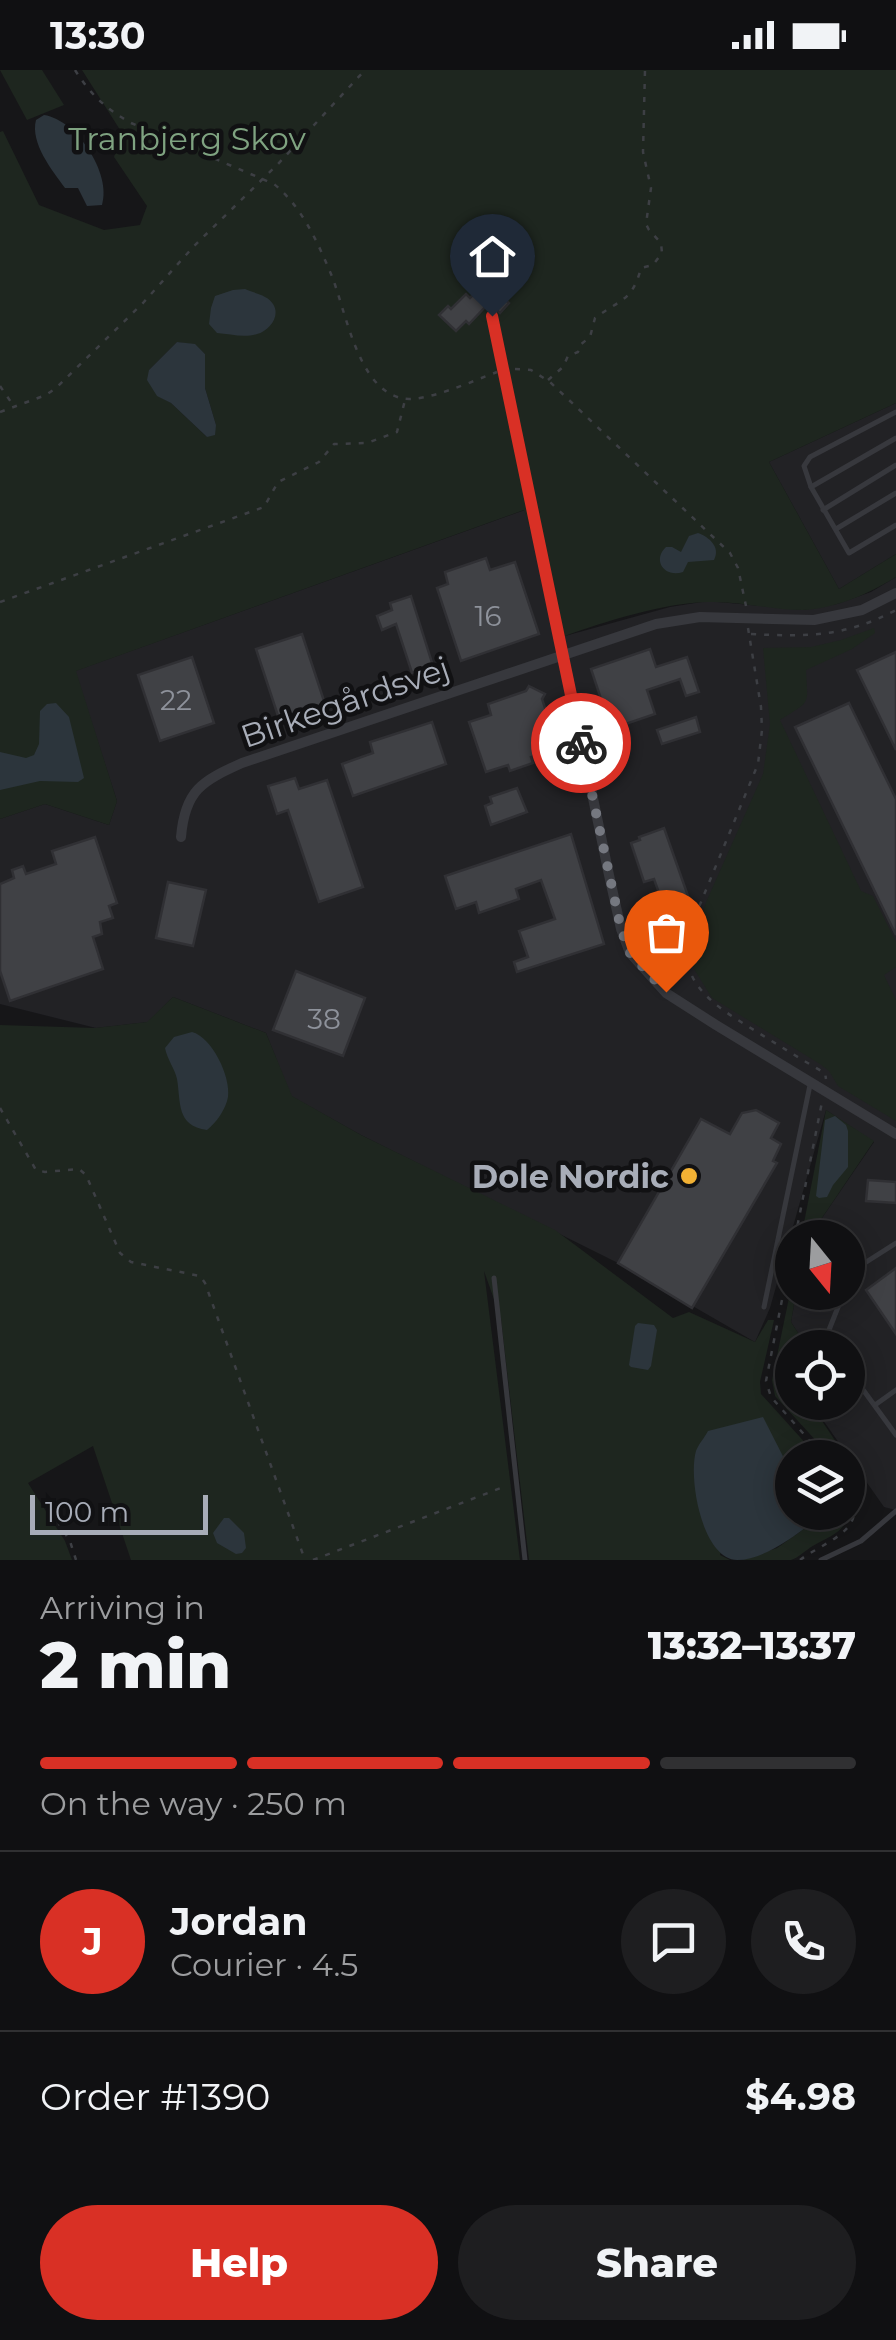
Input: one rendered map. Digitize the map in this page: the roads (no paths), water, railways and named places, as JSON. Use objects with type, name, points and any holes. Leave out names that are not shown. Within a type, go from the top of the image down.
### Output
[{"type":"street","name":"Birkegårdsvej","points":[[181,837],[183,814],[191,796],[222,772],[563,654],[678,619],[814,620],[862,610],[896,593]]},
{"type":"street","points":[[563,654],[621,929],[630,953],[666,992],[896,1134]]},
{"type":"lane","points":[[492,316],[563,654]]},
{"type":"lane","points":[[896,412],[810,457],[804,466],[823,510],[850,553],[896,525]]},
{"type":"lane","points":[[812,487],[896,438]]},
{"type":"lane","points":[[823,510],[896,465]]},
{"type":"lane","points":[[836,529],[896,494]]},
{"type":"lane","points":[[764,1307],[810,1082]]},
{"type":"lane","points":[[865,1263],[896,1243]]},
{"type":"lane","points":[[494,1278],[525,1560]]},
{"type":"lane","points":[[875,1405],[896,1390]]},
{"type":"lane","points":[[865,1392],[896,1436]]},
{"type":"lane","points":[[822,1560],[861,1541],[896,1511]]},
{"type":"place","name":"Dole Nordic","points":[[689,1176]]},
{"type":"park label","name":"Tranbjerg Skov","points":[[187,138]]}]
